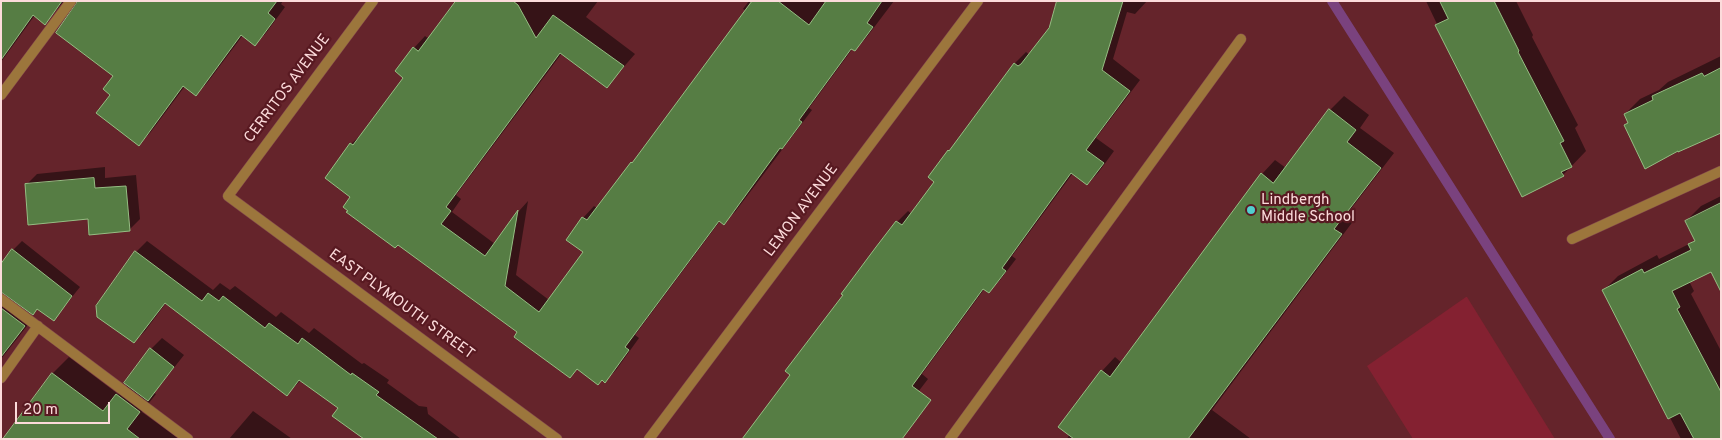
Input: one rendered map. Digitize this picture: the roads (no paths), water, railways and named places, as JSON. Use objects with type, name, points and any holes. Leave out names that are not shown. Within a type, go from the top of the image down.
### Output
[{"type":"street","points":[[1,95],[71,1]]},
{"type":"street","name":"CERRITOS AVENUE","points":[[228,196],[373,1]]},
{"type":"street","name":"LEMON AVENUE","points":[[649,439],[978,1]]},
{"type":"street","points":[[950,439],[1240,39]]},
{"type":"street","points":[[1572,239],[1721,171]]},
{"type":"street","name":"EAST PLYMOUTH STREET","points":[[228,196],[557,439]]},
{"type":"street","points":[[1,299],[188,439]]},
{"type":"street","points":[[1,378],[38,326]]},
{"type":"waterway","points":[[1332,1],[1610,439]]},
{"type":"place","name":"Lindbergh Middle School","points":[[1251,210]]}]
